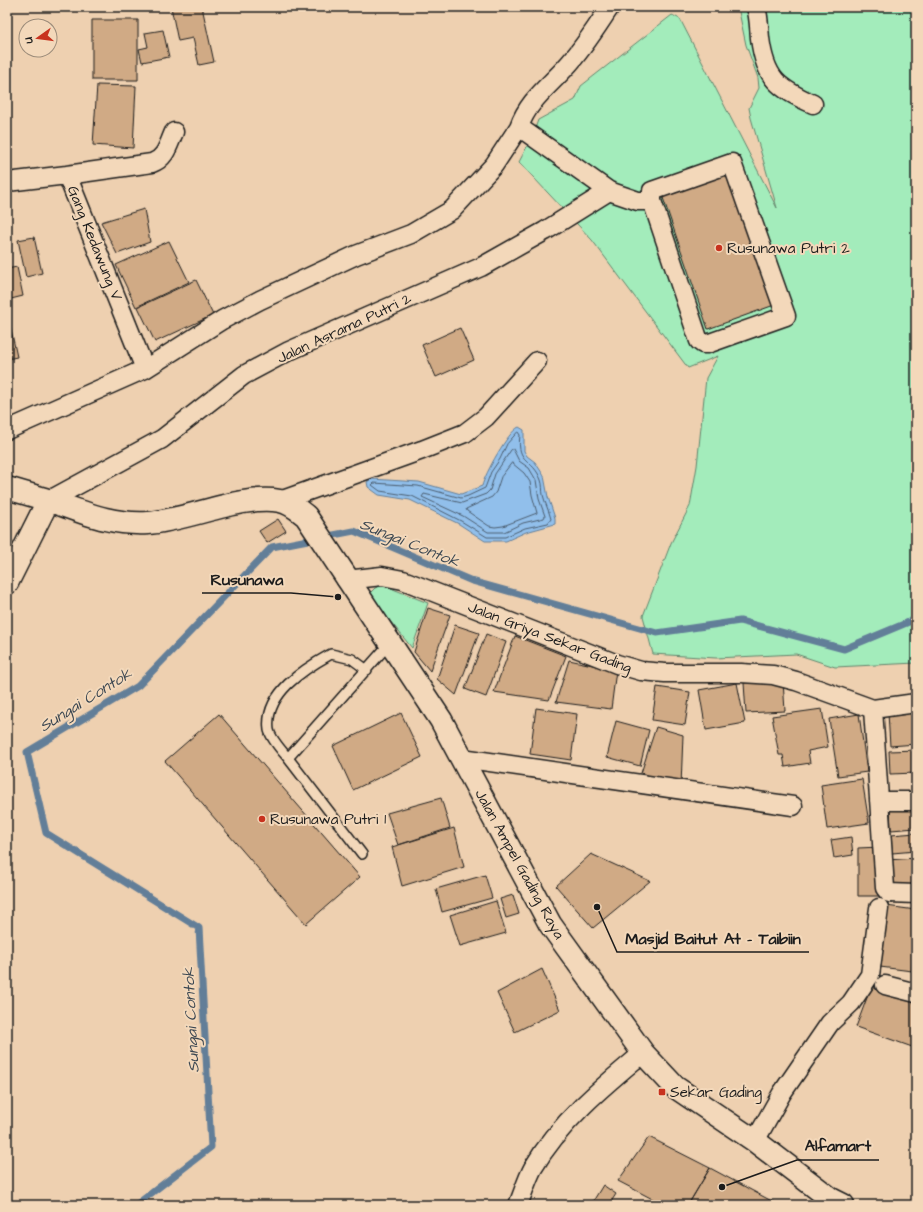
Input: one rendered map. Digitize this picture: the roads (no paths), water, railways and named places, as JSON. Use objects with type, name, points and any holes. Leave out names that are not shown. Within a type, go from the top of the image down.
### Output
[{"type":"main road","points":[[7,488],[89,516],[124,523],[149,522],[246,502],[280,501]]},
{"type":"main road","points":[[7,582],[48,501]]},
{"type":"main road","name":"Jalan Ampel Gading Raya","points":[[280,501],[293,506],[306,516],[346,580],[441,720],[550,924],[643,1053],[675,1087],[755,1141],[831,1199],[843,1205]]},
{"type":"street","points":[[7,430],[145,369],[222,320],[260,300],[356,256],[411,234],[452,210],[494,165],[519,127],[523,116],[532,101],[566,68],[586,44],[610,7]]},
{"type":"street","points":[[756,7],[762,53],[771,77],[788,93],[813,104]]},
{"type":"street","points":[[519,127],[609,191],[638,201],[652,201]]},
{"type":"street","points":[[67,174],[152,163],[159,160],[165,154],[174,132]]},
{"type":"street","points":[[732,163],[786,316],[707,344],[703,344],[699,341],[652,201],[651,195],[655,190],[732,163]]},
{"type":"street","name":"Gang Kedawung V","points":[[7,182],[67,174],[145,369]]},
{"type":"street","name":"Jalan Asrama Putri 2","points":[[48,501],[162,440],[244,375],[289,351],[481,267],[609,191]]},
{"type":"street","points":[[280,501],[408,456],[465,432],[486,417],[536,360]]},
{"type":"street","name":"Jalan Griya Sekar Gading","points":[[346,580],[382,576],[403,580],[617,664],[641,671],[773,675],[796,681],[873,709],[916,703]]},
{"type":"street","points":[[873,709],[885,888],[889,893],[916,894]]},
{"type":"street","points":[[462,758],[793,806]]},
{"type":"street","points":[[879,801],[916,801]]},
{"type":"street","points":[[755,1141],[782,1093],[830,1023],[850,1003],[870,975],[879,908]]},
{"type":"street","points":[[884,985],[916,993]]},
{"type":"street","points":[[518,1205],[533,1168],[566,1122],[605,1084],[643,1053]]},
{"type":"lane","points":[[288,758],[389,644]]},
{"type":"lane","points":[[362,854],[269,732],[269,714],[278,696],[308,667],[331,654],[352,659],[367,670]]},
{"type":"water","points":[[519,427],[524,430],[524,451],[527,456],[535,462],[544,476],[548,497],[555,518],[555,524],[526,532],[506,541],[485,541],[459,524],[410,500],[379,495],[368,487],[367,482],[371,479],[419,482],[461,494],[482,486],[492,463],[503,444],[514,430]]},
{"type":"waterway","name":"Sungai Contok","points":[[136,1205],[211,1147],[199,928],[46,833],[27,752],[138,686],[272,547],[354,531],[472,581],[657,633],[740,621],[844,649],[916,619]]},
{"type":"place","name":"Rusunawa Putri 2","points":[[719,248]]},
{"type":"place","name":"Rusunawa","points":[[338,597]]},
{"type":"place","name":"Rusunawa Putri 1","points":[[262,819]]},
{"type":"place","name":"Masjid Baitut At - Taibiin","points":[[597,907]]},
{"type":"place","name":"Sekar Gading","points":[[662,1092]]},
{"type":"place","name":"Alfamart","points":[[722,1187]]}]
